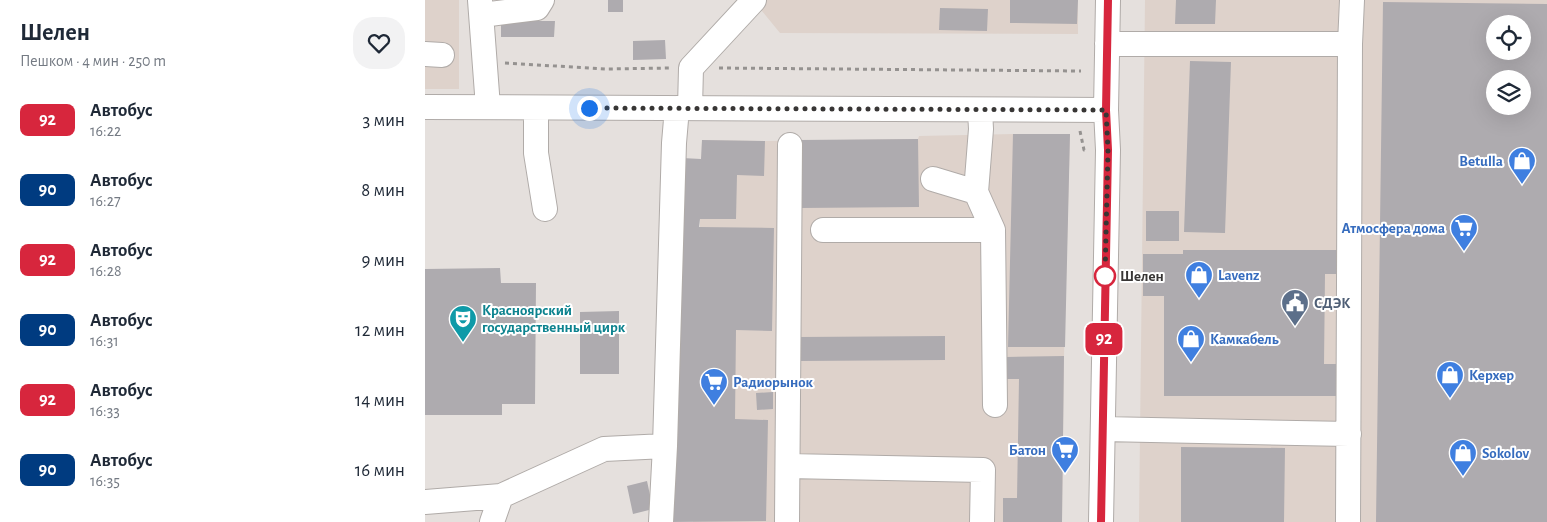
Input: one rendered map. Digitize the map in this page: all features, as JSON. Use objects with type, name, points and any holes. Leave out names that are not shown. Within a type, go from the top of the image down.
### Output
[{"type":"street","points":[[488,107],[481,7],[537,8],[541,0]]},
{"type":"street","points":[[661,522],[674,143],[691,68],[754,0]]},
{"type":"street","points":[[1101,522],[1108,150],[1106,110],[1108,0]]},
{"type":"street","points":[[1348,522],[1350,44],[1352,0]]},
{"type":"street","points":[[1107,44],[1350,44]]},
{"type":"street","points":[[425,107],[980,111],[1106,110]]},
{"type":"street","points":[[536,108],[536,153],[545,209]]},
{"type":"street","points":[[980,111],[981,129],[975,192],[993,230],[995,405]]},
{"type":"street","points":[[787,522],[789,145]]},
{"type":"street","points":[[933,179],[975,192]]},
{"type":"street","points":[[823,230],[993,230]]},
{"type":"street","points":[[1103,429],[1349,434]]},
{"type":"street","points":[[425,502],[501,496],[604,449],[665,446]]},
{"type":"street","points":[[788,466],[983,470],[982,522]]},
{"type":"street","points":[[491,522],[501,496]]},
{"type":"path","points":[[486,62],[605,69],[1081,71]]},
{"type":"shaded area","points":[[425,0],[459,0],[459,89],[425,89]]},
{"type":"shaded area","points":[[753,0],[1078,0],[1078,34],[780,33]]},
{"type":"shaded area","points":[[1145,0],[1547,0],[1547,522],[1139,522]]},
{"type":"shaded area","points":[[1070,134],[1062,522],[693,522],[702,140],[918,139],[919,136]]},
{"type":"building","points":[[608,0],[623,0],[623,12],[608,12]]},
{"type":"building","points":[[1010,0],[1078,0],[1077,24],[1010,23]]},
{"type":"building","points":[[1176,0],[1216,0],[1215,24],[1175,24]]},
{"type":"building","name":"Атмосфера дома","points":[[1383,2],[1547,4],[1547,522],[1376,522]]},
{"type":"building","points":[[940,8],[988,9],[987,31],[939,30]]},
{"type":"building","points":[[501,21],[555,21],[554,37],[501,37]]},
{"type":"building","points":[[665,40],[666,59],[633,60],[633,41]]},
{"type":"building","points":[[1190,61],[1231,62],[1225,233],[1184,232]]},
{"type":"building","points":[[1013,134],[1070,134],[1065,347],[1008,347]]},
{"type":"building","points":[[918,139],[919,207],[800,208],[799,140]]},
{"type":"building","points":[[702,140],[765,141],[764,176],[737,175],[736,219],[700,219],[699,227],[774,228],[772,331],[736,330],[735,419],[768,420],[766,521],[670,522],[682,158],[701,159]]},
{"type":"building","points":[[1146,211],[1179,211],[1179,241],[1146,241]]},
{"type":"building","points":[[1183,250],[1337,250],[1337,274],[1325,274],[1324,364],[1337,364],[1337,396],[1164,396],[1164,296],[1143,296],[1143,254],[1183,254]]},
{"type":"building","name":"Красноярский государственный цирк","points":[[500,268],[501,283],[536,283],[535,404],[502,404],[502,415],[425,415],[425,269]]},
{"type":"building","points":[[619,311],[619,374],[580,374],[580,312]]},
{"type":"building","points":[[945,336],[945,360],[801,361],[800,337]]},
{"type":"building","points":[[1064,356],[1062,522],[1003,522],[1003,498],[1017,498],[1019,379],[1006,379],[1006,357]]},
{"type":"building","points":[[773,392],[773,409],[757,410],[756,393]]},
{"type":"building","points":[[1181,447],[1285,448],[1284,522],[1181,522]]},
{"type":"building","points":[[647,481],[653,509],[633,514],[627,486]]},
{"type":"bus line","name":"92","points":[[1101,522],[1108,150],[1106,110],[1108,0]]},
{"type":"place","name":"Betulla","points":[[1522,185]]},
{"type":"place","name":"Атмосфера дома","points":[[1464,252]]},
{"type":"place","name":"Шелен","points":[[1105,276]]},
{"type":"place","name":"Lavenz","points":[[1199,299]]},
{"type":"place","name":"СДЭК","points":[[1295,327]]},
{"type":"place","name":"Красноярский государственный цирк","points":[[463,343]]},
{"type":"place","name":"Камкабель","points":[[1191,363]]},
{"type":"place","name":"Керхер","points":[[1450,399]]},
{"type":"place","name":"Радиорынок","points":[[714,406]]},
{"type":"place","name":"Батон","points":[[1065,474]]},
{"type":"place","name":"Sokolov","points":[[1463,477]]},
{"type":"route","points":[[589,108],[1106,110],[1108,150],[1105,276]]}]
